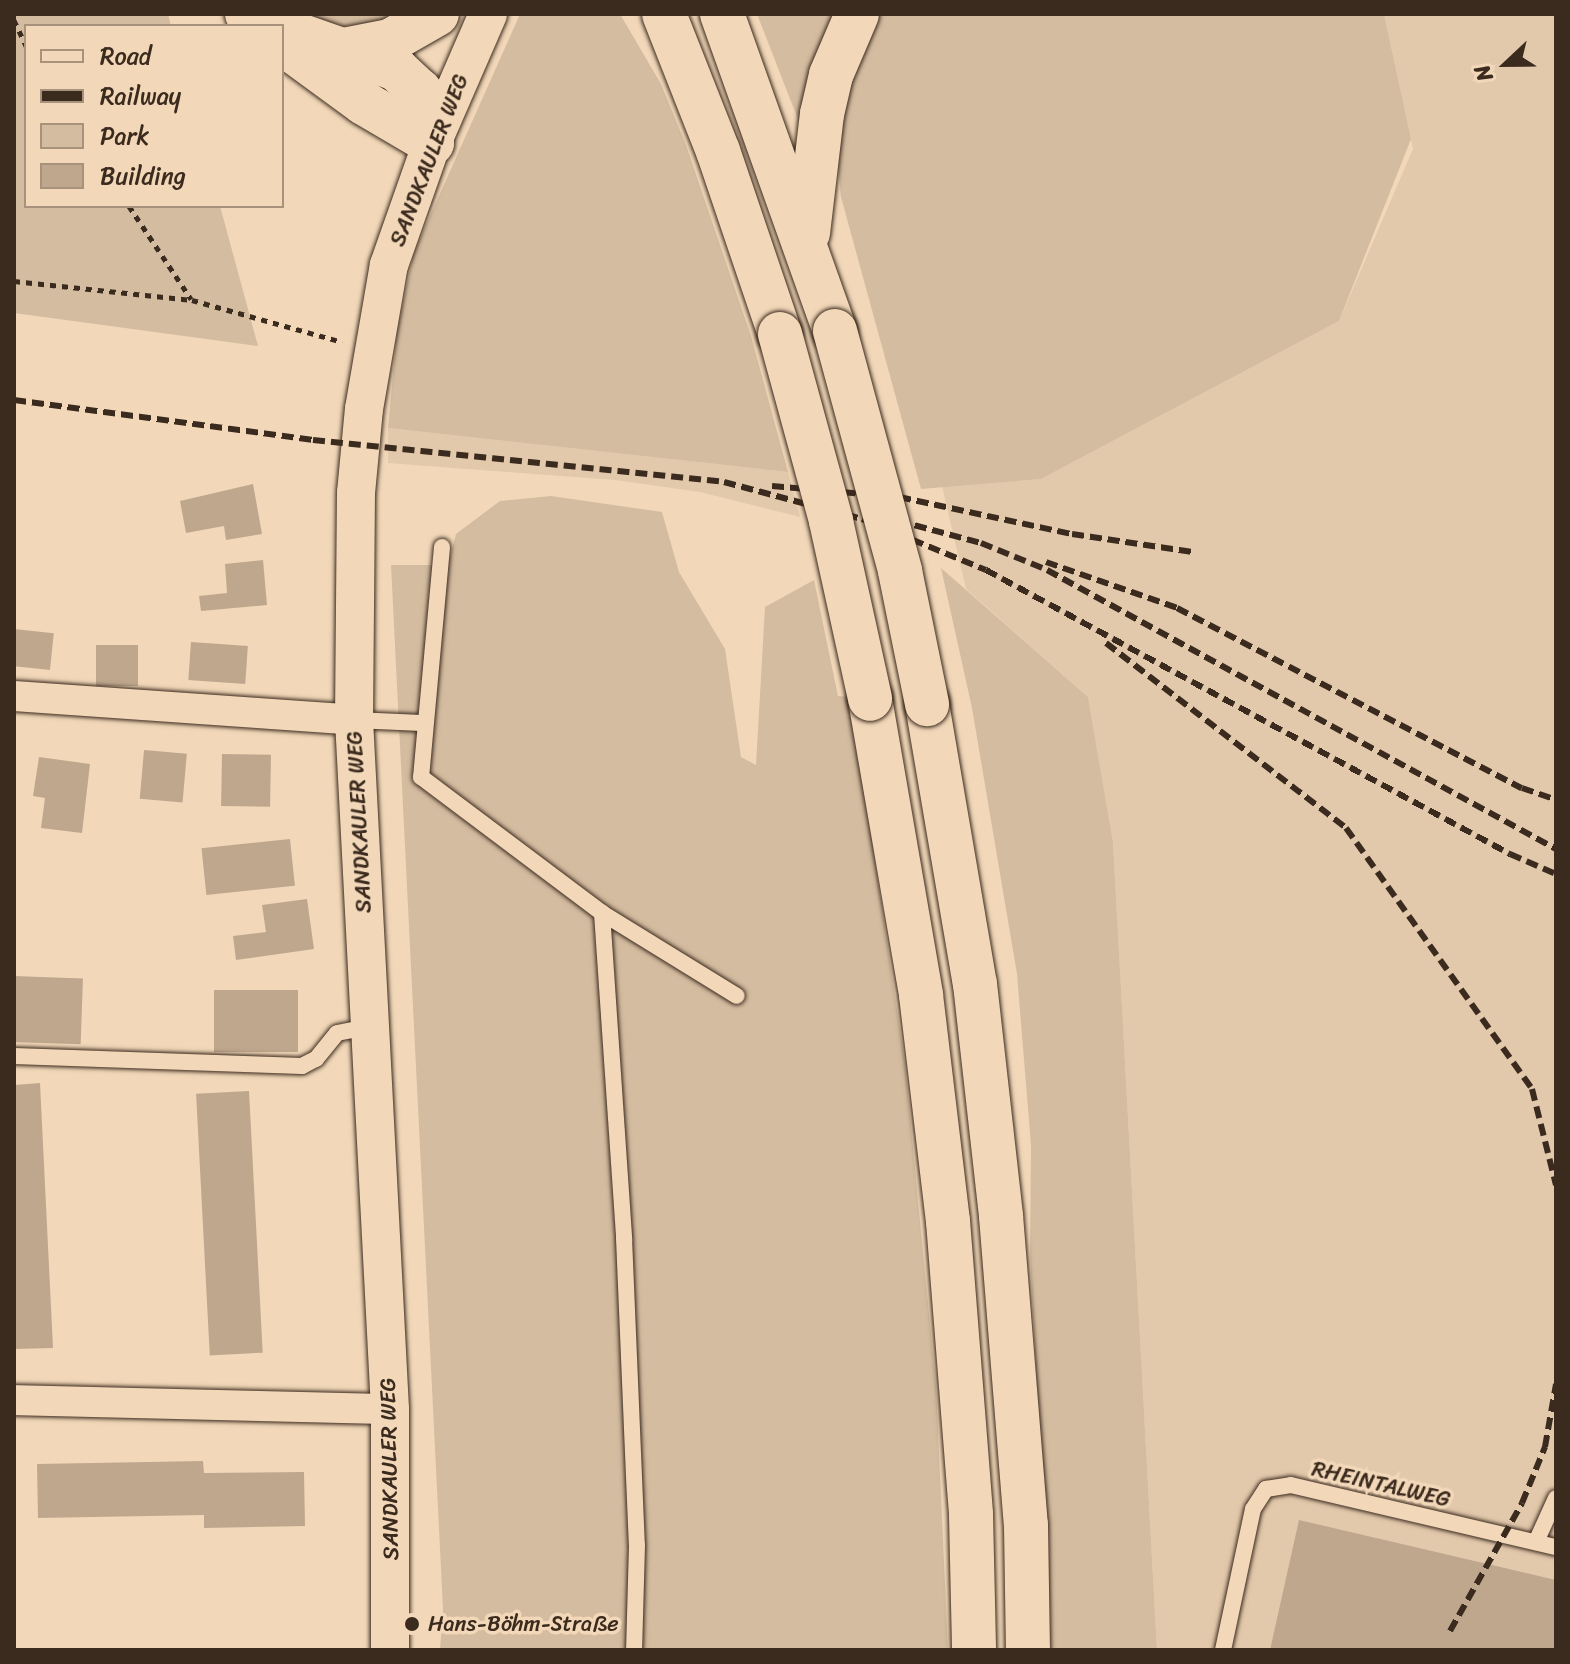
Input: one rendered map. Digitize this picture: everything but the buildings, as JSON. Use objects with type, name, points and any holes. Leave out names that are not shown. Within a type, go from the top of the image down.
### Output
[{"type":"highway","points":[[348,49],[390,41],[437,14]]},
{"type":"highway","points":[[664,14],[718,151],[780,334],[831,521],[870,699],[921,995],[948,1221],[971,1515],[974,1650]]},
{"type":"highway","points":[[722,14],[807,244],[835,331],[900,571],[927,704],[975,984],[1001,1216],[1026,1525],[1028,1650]]},
{"type":"highway","points":[[807,244],[822,114],[831,75],[857,14]]},
{"type":"highway","points":[[284,31],[348,49],[396,69],[420,91],[432,143]]},
{"type":"highway","points":[[284,39],[364,103],[432,143]]},
{"type":"street","name":"SANDKAULER WEG","points":[[390,1650],[390,1409],[354,720],[356,493],[373,351],[401,221],[488,14]]},
{"type":"street","points":[[14,696],[354,720]]},
{"type":"street","points":[[14,1400],[390,1409]]},
{"type":"lane","points":[[442,547],[422,723],[421,777],[602,913],[737,996]]},
{"type":"lane","points":[[354,720],[422,723]]},
{"type":"lane","points":[[602,913],[635,1483],[634,1650]]},
{"type":"lane","points":[[14,1056],[302,1066],[316,1059],[337,1033],[368,1027]]},
{"type":"lane","name":"RHEINTALWEG","points":[[1223,1650],[1253,1509],[1266,1489],[1291,1485],[1556,1547]]},
{"type":"lane","points":[[1536,1542],[1556,1498]]},
{"type":"path","points":[[14,20],[24,42]]},
{"type":"path","points":[[130,208],[192,300]]},
{"type":"path","points":[[14,281],[192,300],[373,351]]},
{"type":"shaded area","points":[[1384,14],[1556,14],[1556,1650],[1157,1650],[1113,842],[1088,697],[966,589],[942,486],[1041,479],[1339,321],[1413,149]]},
{"type":"shaded area","points":[[388,428],[788,472],[800,517],[700,492],[615,480],[388,463]]},
{"type":"green space","points":[[14,14],[168,14],[170,24],[24,24],[24,208],[221,208],[258,346],[14,313]]},
{"type":"green space","points":[[287,14],[411,14],[362,30]]},
{"type":"green space","points":[[520,14],[620,14],[661,84],[686,145],[751,336],[788,472],[388,428],[397,332],[414,252]]},
{"type":"green space","points":[[757,14],[843,14],[806,140]]},
{"type":"green space","points":[[877,14],[1384,14],[1411,139],[1339,321],[1041,479],[921,489],[841,197],[836,144],[860,42]]},
{"type":"green space","points":[[551,496],[662,512],[679,572],[725,649],[741,757],[756,765],[765,607],[814,580],[838,696],[851,697],[905,1065],[936,1387],[948,1650],[440,1650],[443,1609],[391,565],[448,565],[456,534],[500,501]]},
{"type":"green space","points":[[941,568],[1088,697],[1113,842],[1157,1650],[1051,1650],[1030,1253],[1031,1145],[1017,974],[972,708]]},
{"type":"railway","points":[[14,400],[313,440],[724,482],[862,519],[986,570],[1510,854],[1556,874]]},
{"type":"railway","points":[[772,486],[899,497],[1072,534],[1193,552]]},
{"type":"railway","points":[[880,516],[981,543],[1047,570],[1556,849]]},
{"type":"railway","points":[[1046,562],[1177,608],[1522,788],[1556,800]]},
{"type":"railway","points":[[1106,643],[1346,828],[1532,1089],[1556,1185]]},
{"type":"railway","points":[[1450,1631],[1522,1503],[1545,1447],[1556,1384]]},
{"type":"place","name":"Hans-Böhm-Straße","points":[[412,1624]]}]
